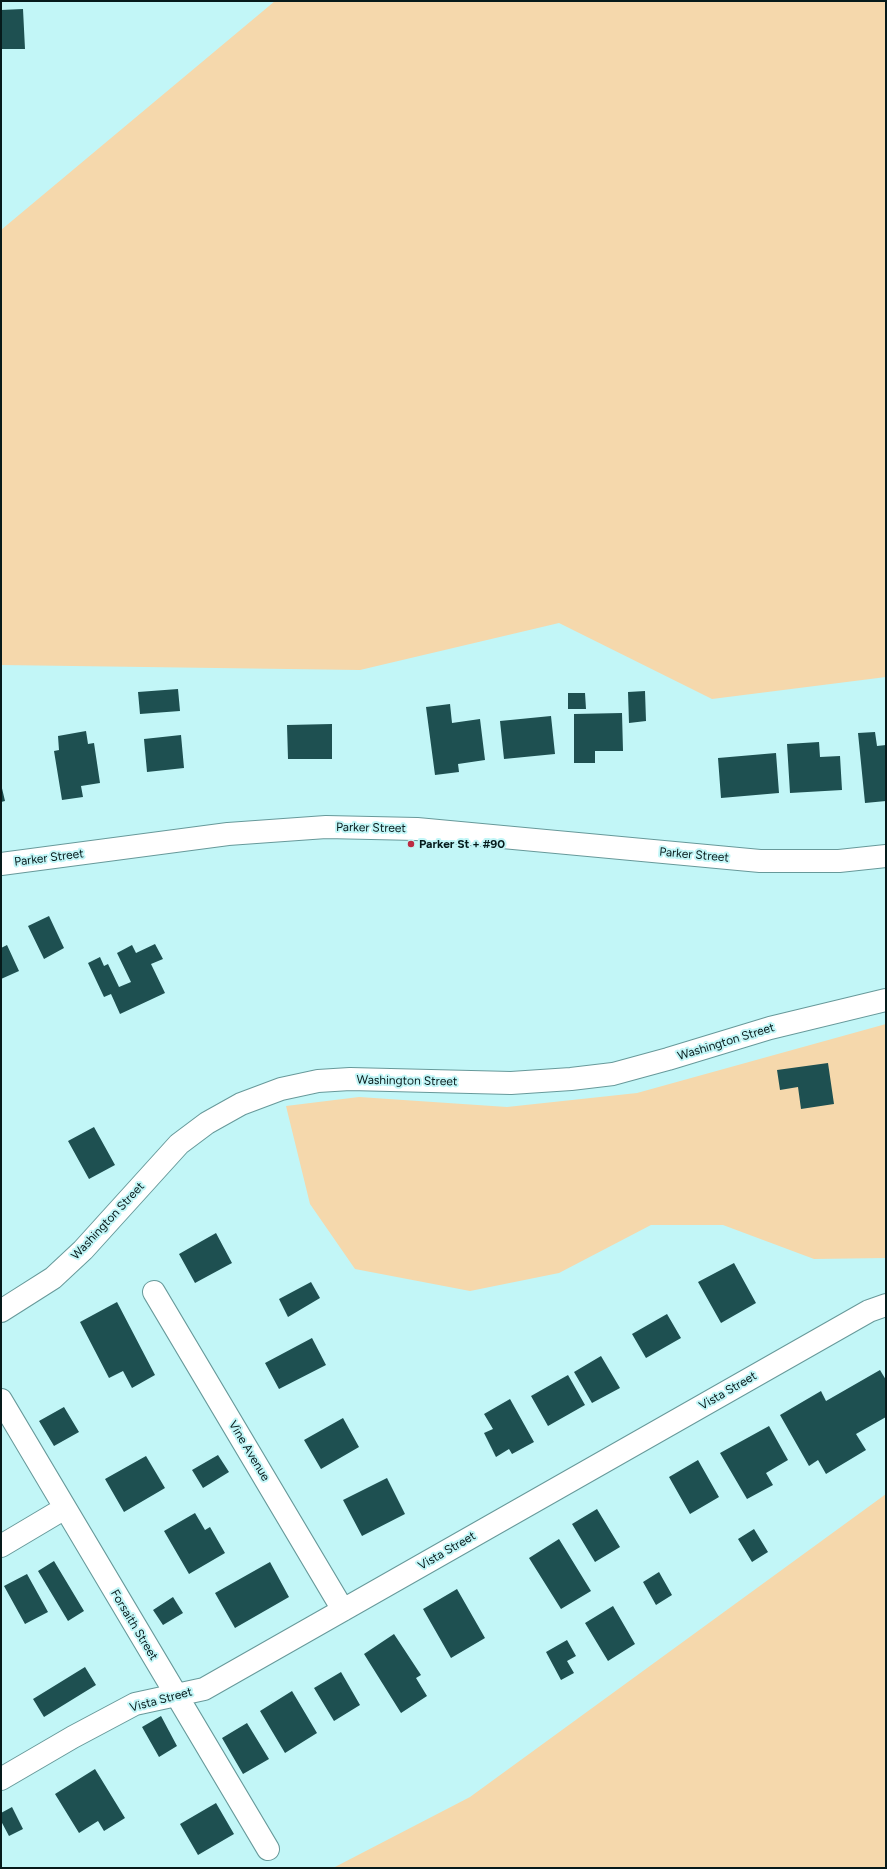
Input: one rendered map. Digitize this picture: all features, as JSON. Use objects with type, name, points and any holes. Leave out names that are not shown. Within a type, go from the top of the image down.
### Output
[{"type":"street","name":"Parker Street","points":[[1,864],[228,834],[326,827],[417,829],[760,861],[839,861],[886,856]]},
{"type":"street","name":"Washington Street","points":[[1,1311],[53,1278],[83,1250],[179,1144],[207,1123],[241,1104],[282,1089],[318,1081],[350,1079],[511,1083],[571,1079],[613,1074],[668,1060],[770,1028],[886,1000]]},
{"type":"street","name":"Vine Avenue","points":[[154,1292],[343,1610]]},
{"type":"street","name":"Vista Street","points":[[1,1779],[73,1737],[135,1704],[204,1689],[869,1311],[886,1305]]},
{"type":"street","name":"Forsaith Street","points":[[1,1400],[268,1849]]},
{"type":"street","points":[[1,1546],[65,1508]]},
{"type":"shaded area","points":[[275,1],[886,1],[886,677],[712,699],[559,623],[360,670],[1,665],[1,230]]},
{"type":"shaded area","points":[[886,1024],[886,1258],[814,1259],[723,1225],[651,1225],[559,1273],[470,1291],[355,1269],[310,1204],[286,1106],[359,1097],[507,1107],[637,1093]]},
{"type":"shaded area","points":[[886,1494],[886,1868],[333,1868],[470,1797]]},
{"type":"building","points":[[23,9],[25,49],[1,49],[1,10]]},
{"type":"building","points":[[178,689],[180,711],[140,714],[138,692]]},
{"type":"building","points":[[645,691],[646,721],[629,723],[628,692]]},
{"type":"building","points":[[568,693],[585,693],[586,709],[568,709]]},
{"type":"building","points":[[450,704],[452,723],[480,719],[485,760],[458,764],[459,772],[435,775],[426,707]]},
{"type":"building","points":[[622,713],[623,751],[595,751],[595,763],[574,763],[574,714]]},
{"type":"building","points":[[551,716],[555,754],[504,759],[500,721]]},
{"type":"building","points":[[332,724],[332,759],[288,759],[287,725]]},
{"type":"building","points":[[86,731],[88,744],[94,743],[100,783],[81,786],[83,797],[62,800],[54,751],[59,750],[58,736]]},
{"type":"building","points":[[875,732],[877,746],[886,745],[886,801],[865,803],[858,733]]},
{"type":"building","points":[[181,735],[184,768],[147,772],[144,739]]},
{"type":"building","points":[[819,742],[820,757],[840,756],[842,790],[790,793],[787,744]]},
{"type":"building","points":[[776,753],[779,793],[721,798],[718,758]]},
{"type":"building","points":[[1,784],[5,801],[1,802]]},
{"type":"building","points":[[49,916],[64,948],[44,959],[28,926]]},
{"type":"building","points":[[155,944],[163,959],[151,964],[165,993],[120,1014],[111,994],[104,997],[88,963],[100,957],[104,966],[108,964],[119,987],[131,982],[117,953],[132,945],[136,953]]},
{"type":"building","points":[[7,945],[19,971],[1,979],[1,948]]},
{"type":"building","points":[[828,1063],[834,1104],[801,1109],[798,1087],[780,1090],[777,1070]]},
{"type":"building","points":[[94,1127],[115,1165],[89,1179],[68,1141]]},
{"type":"building","points":[[216,1233],[232,1263],[195,1283],[179,1254]]},
{"type":"building","points":[[734,1263],[756,1303],[721,1323],[698,1282]]},
{"type":"building","points":[[311,1282],[320,1298],[288,1317],[279,1299]]},
{"type":"building","points":[[117,1302],[155,1375],[132,1388],[123,1371],[109,1378],[80,1322]]},
{"type":"building","points":[[667,1314],[681,1338],[646,1358],[632,1334]]},
{"type":"building","points":[[312,1338],[326,1365],[279,1389],[265,1363]]},
{"type":"building","points":[[601,1356],[620,1388],[592,1403],[574,1372]]},
{"type":"building","points":[[880,1370],[886,1380],[886,1417],[856,1434],[866,1450],[826,1474],[818,1460],[809,1466],[780,1415],[821,1391],[826,1401]]},
{"type":"building","points":[[568,1375],[585,1405],[548,1426],[531,1396]]},
{"type":"building","points":[[510,1399],[534,1442],[512,1454],[509,1449],[496,1457],[484,1433],[493,1429],[484,1414]]},
{"type":"building","points":[[64,1407],[79,1432],[54,1446],[39,1421]]},
{"type":"building","points":[[343,1418],[359,1447],[321,1469],[304,1440]]},
{"type":"building","points":[[769,1426],[788,1460],[766,1473],[773,1485],[747,1499],[720,1453]]},
{"type":"building","points":[[218,1455],[229,1472],[203,1488],[192,1470]]},
{"type":"building","points":[[146,1456],[165,1488],[124,1512],[105,1479]]},
{"type":"building","points":[[698,1460],[719,1497],[690,1514],[669,1477]]},
{"type":"building","points":[[387,1478],[405,1514],[362,1536],[343,1500]]},
{"type":"building","points":[[597,1509],[620,1547],[595,1562],[572,1524]]},
{"type":"building","points":[[195,1513],[205,1530],[210,1527],[225,1553],[189,1574],[164,1531]]},
{"type":"building","points":[[754,1529],[768,1552],[752,1562],[738,1539]]},
{"type":"building","points":[[559,1539],[591,1591],[561,1609],[529,1558]]},
{"type":"building","points":[[54,1561],[84,1611],[68,1621],[38,1571]]},
{"type":"building","points":[[270,1562],[289,1597],[235,1628],[215,1593]]},
{"type":"building","points":[[659,1572],[672,1595],[656,1605],[643,1582]]},
{"type":"building","points":[[27,1574],[48,1612],[25,1624],[4,1586]]},
{"type":"building","points":[[457,1589],[485,1638],[451,1658],[423,1609]]},
{"type":"building","points":[[173,1597],[183,1613],[163,1625],[153,1610]]},
{"type":"building","points":[[613,1606],[635,1644],[608,1661],[585,1623]]},
{"type":"building","points":[[394,1634],[421,1675],[416,1678],[427,1696],[401,1713],[364,1654]]},
{"type":"building","points":[[567,1640],[576,1656],[567,1661],[574,1673],[561,1680],[546,1652]]},
{"type":"building","points":[[85,1667],[96,1685],[44,1717],[33,1699]]},
{"type":"building","points":[[341,1672],[360,1705],[334,1721],[314,1688]]},
{"type":"building","points":[[292,1691],[317,1733],[285,1753],[260,1711]]},
{"type":"building","points":[[161,1716],[177,1746],[159,1757],[142,1727]]},
{"type":"building","points":[[247,1723],[269,1759],[243,1774],[222,1738]]},
{"type":"building","points":[[95,1769],[125,1818],[104,1831],[98,1821],[79,1833],[55,1794]]},
{"type":"building","points":[[216,1803],[234,1834],[198,1855],[180,1824]]},
{"type":"building","points":[[12,1807],[23,1829],[9,1836],[1,1821],[1,1813]]},
{"type":"place","name":"Parker St + #90","points":[[411,844]]}]
